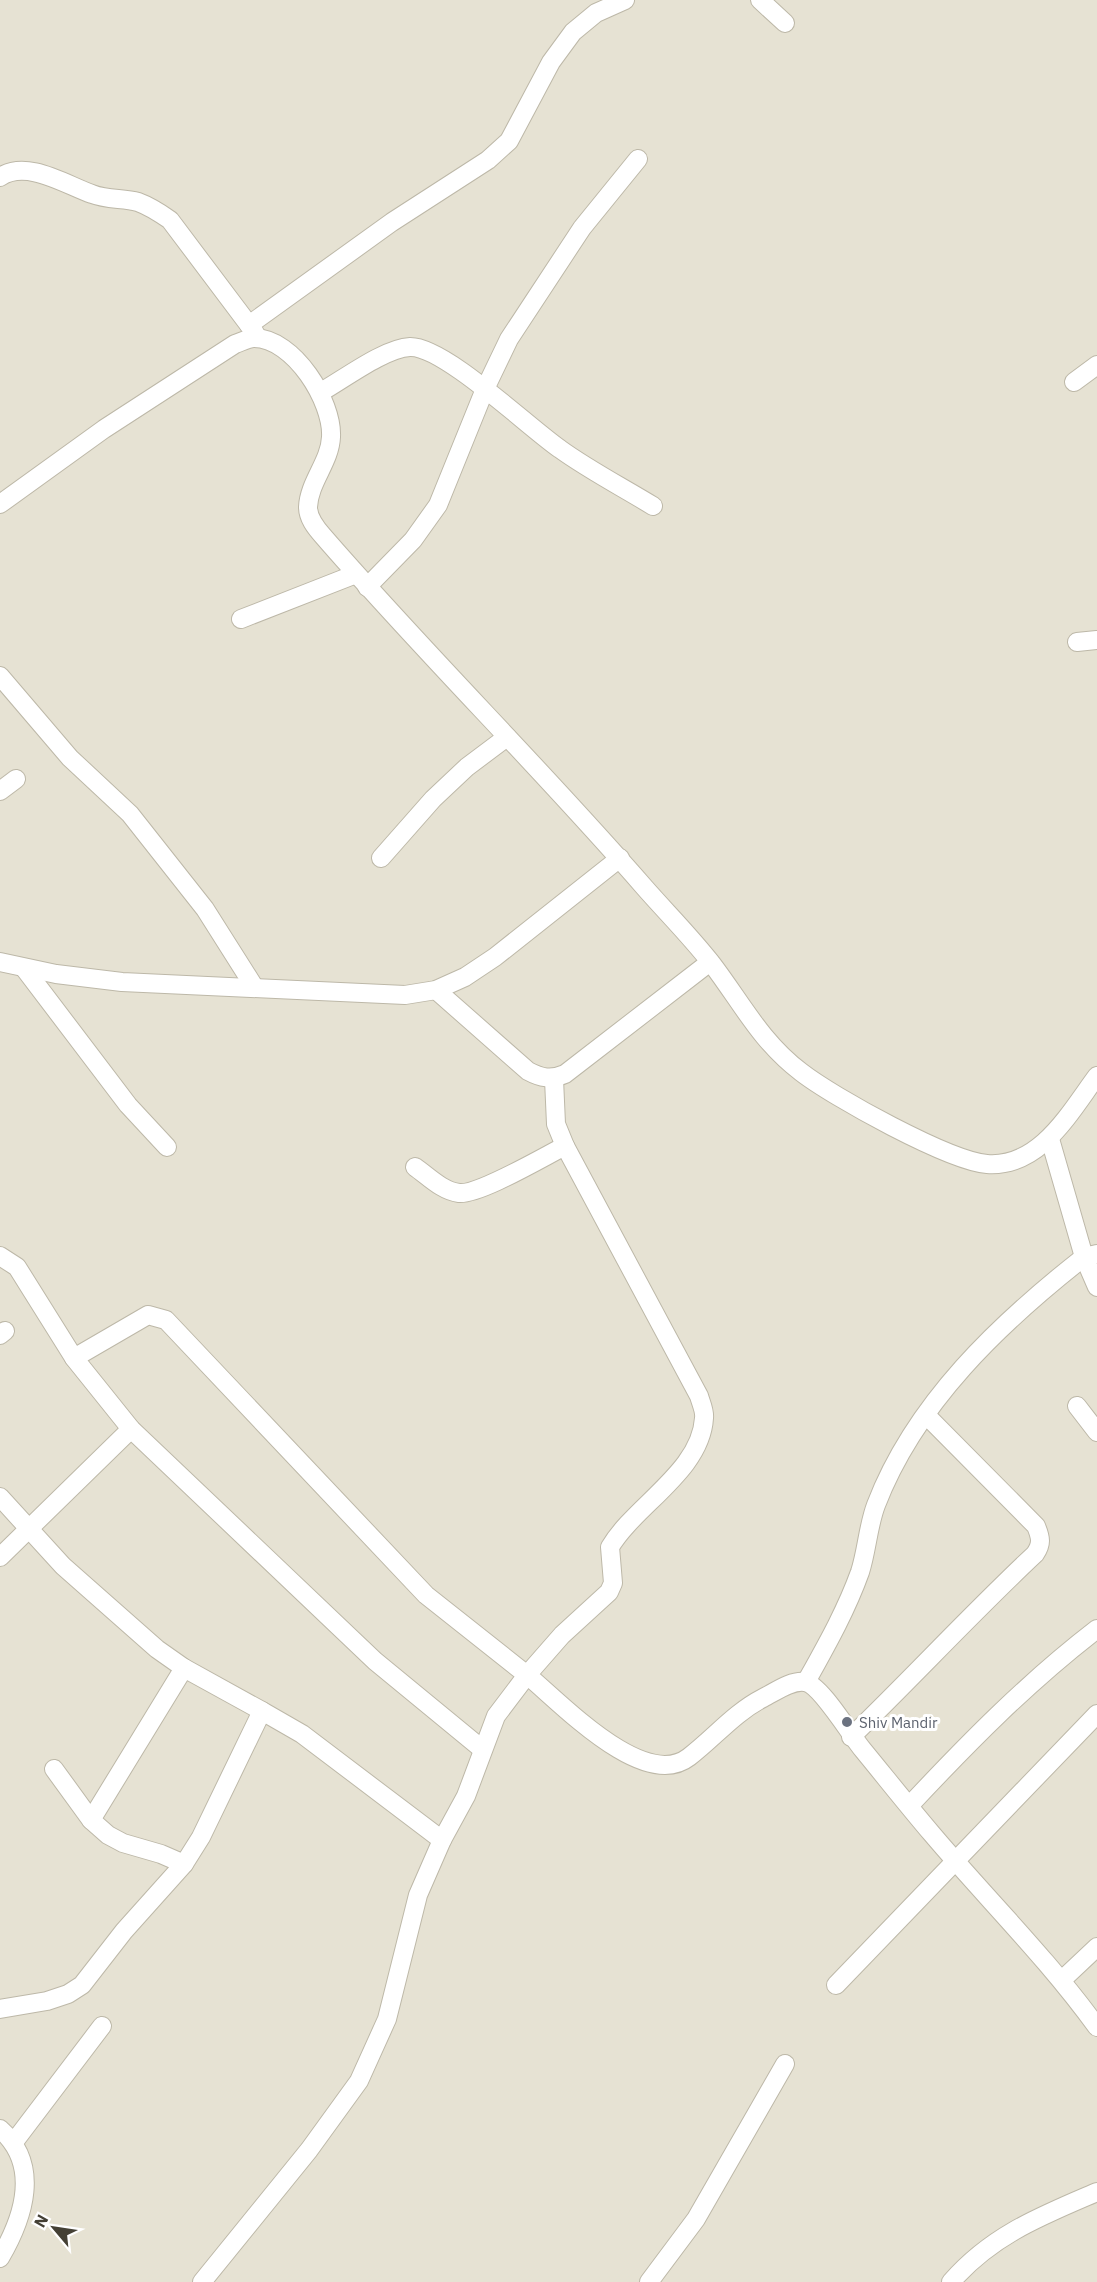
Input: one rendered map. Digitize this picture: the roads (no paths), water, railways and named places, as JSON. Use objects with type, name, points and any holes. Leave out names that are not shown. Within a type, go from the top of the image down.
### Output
[{"type":"street","points":[[254,332],[392,222],[488,160],[509,141],[551,62],[573,32],[596,13],[626,0]]},
{"type":"street","points":[[760,0],[785,23]]},
{"type":"street","points":[[241,619],[361,580],[414,540],[438,505],[485,389],[509,339],[543,283],[582,228],[638,159]]},
{"type":"street","points":[[0,177],[21,171],[43,175],[92,194],[139,202],[155,210],[170,220],[254,332],[285,351],[304,369],[321,392],[330,420],[331,437],[328,458],[309,498],[308,512],[314,526],[361,580],[458,681],[620,858],[710,962],[761,1035],[801,1072],[848,1102],[949,1153],[987,1164],[1014,1161],[1050,1139],[1097,1076]]},
{"type":"street","points":[[0,504],[104,429],[235,344],[254,338],[254,332]]},
{"type":"street","points":[[321,392],[392,352],[408,347],[422,348],[440,357],[485,389],[561,450],[653,506]]},
{"type":"street","points":[[1074,382],[1097,365]]},
{"type":"street","points":[[1077,642],[1097,640]]},
{"type":"street","points":[[0,676],[70,758],[130,814],[205,909],[255,988]]},
{"type":"street","points":[[381,858],[433,799],[467,767],[507,737]]},
{"type":"street","points":[[0,790],[16,779]]},
{"type":"street","points":[[0,962],[24,968],[122,982],[405,995],[436,990],[465,977],[495,957],[620,858]]},
{"type":"street","points":[[436,990],[528,1071],[539,1077],[554,1079],[565,1074],[710,962]]},
{"type":"street","points":[[24,968],[128,1105],[167,1147]]},
{"type":"street","points":[[202,2282],[309,2150],[359,2080],[387,2019],[418,1895],[442,1840],[466,1796],[496,1716],[527,1675],[562,1635],[609,1592],[613,1583],[610,1547],[687,1462],[701,1440],[705,1416],[699,1396],[565,1146],[554,1114],[554,1079]]},
{"type":"street","points":[[1050,1139],[1090,1255],[1097,1287]]},
{"type":"street","points":[[415,1167],[442,1187],[459,1193],[478,1190],[565,1146]]},
{"type":"street","points":[[806,1682],[843,1614],[860,1570],[875,1507],[891,1470],[926,1415],[1001,1326],[1090,1255]]},
{"type":"street","points":[[0,1256],[16,1268],[74,1358],[131,1429],[375,1661],[483,1749]]},
{"type":"street","points":[[74,1358],[148,1315],[166,1320],[426,1595],[613,1747],[640,1762],[659,1765],[675,1764],[688,1758],[741,1711],[792,1683],[806,1682],[819,1691],[851,1737],[958,1862],[1063,1979],[1097,2026]]},
{"type":"street","points":[[1077,1406],[1097,1432]]},
{"type":"street","points":[[851,1737],[923,1667],[992,1593],[1035,1554],[1040,1546],[1041,1537],[1036,1527],[926,1415]]},
{"type":"street","points":[[0,1557],[131,1429]]},
{"type":"street","points":[[0,1497],[27,1529],[108,1608],[184,1668],[302,1734],[442,1840]]},
{"type":"street","points":[[910,1805],[970,1740],[1023,1689],[1097,1629]]},
{"type":"street","points":[[91,1820],[184,1668]]},
{"type":"street","points":[[0,2009],[47,2001],[68,1994],[82,1985],[124,1931],[184,1864],[201,1837],[262,1711]]},
{"type":"street","points":[[836,1985],[958,1862],[1097,1714]]},
{"type":"street","points":[[54,1768],[91,1820],[108,1835],[123,1844],[161,1854],[184,1864]]},
{"type":"street","points":[[1063,1979],[1097,1947]]},
{"type":"street","points":[[0,2258],[6,2233],[20,2216],[25,2186],[7,2135],[102,2026]]},
{"type":"street","points":[[649,2282],[696,2219],[785,2064]]},
{"type":"street","points":[[951,2282],[969,2261],[988,2246],[1030,2221],[1097,2192]]},
{"type":"place","name":"Shiv Mandir","points":[[847,1722]]}]
